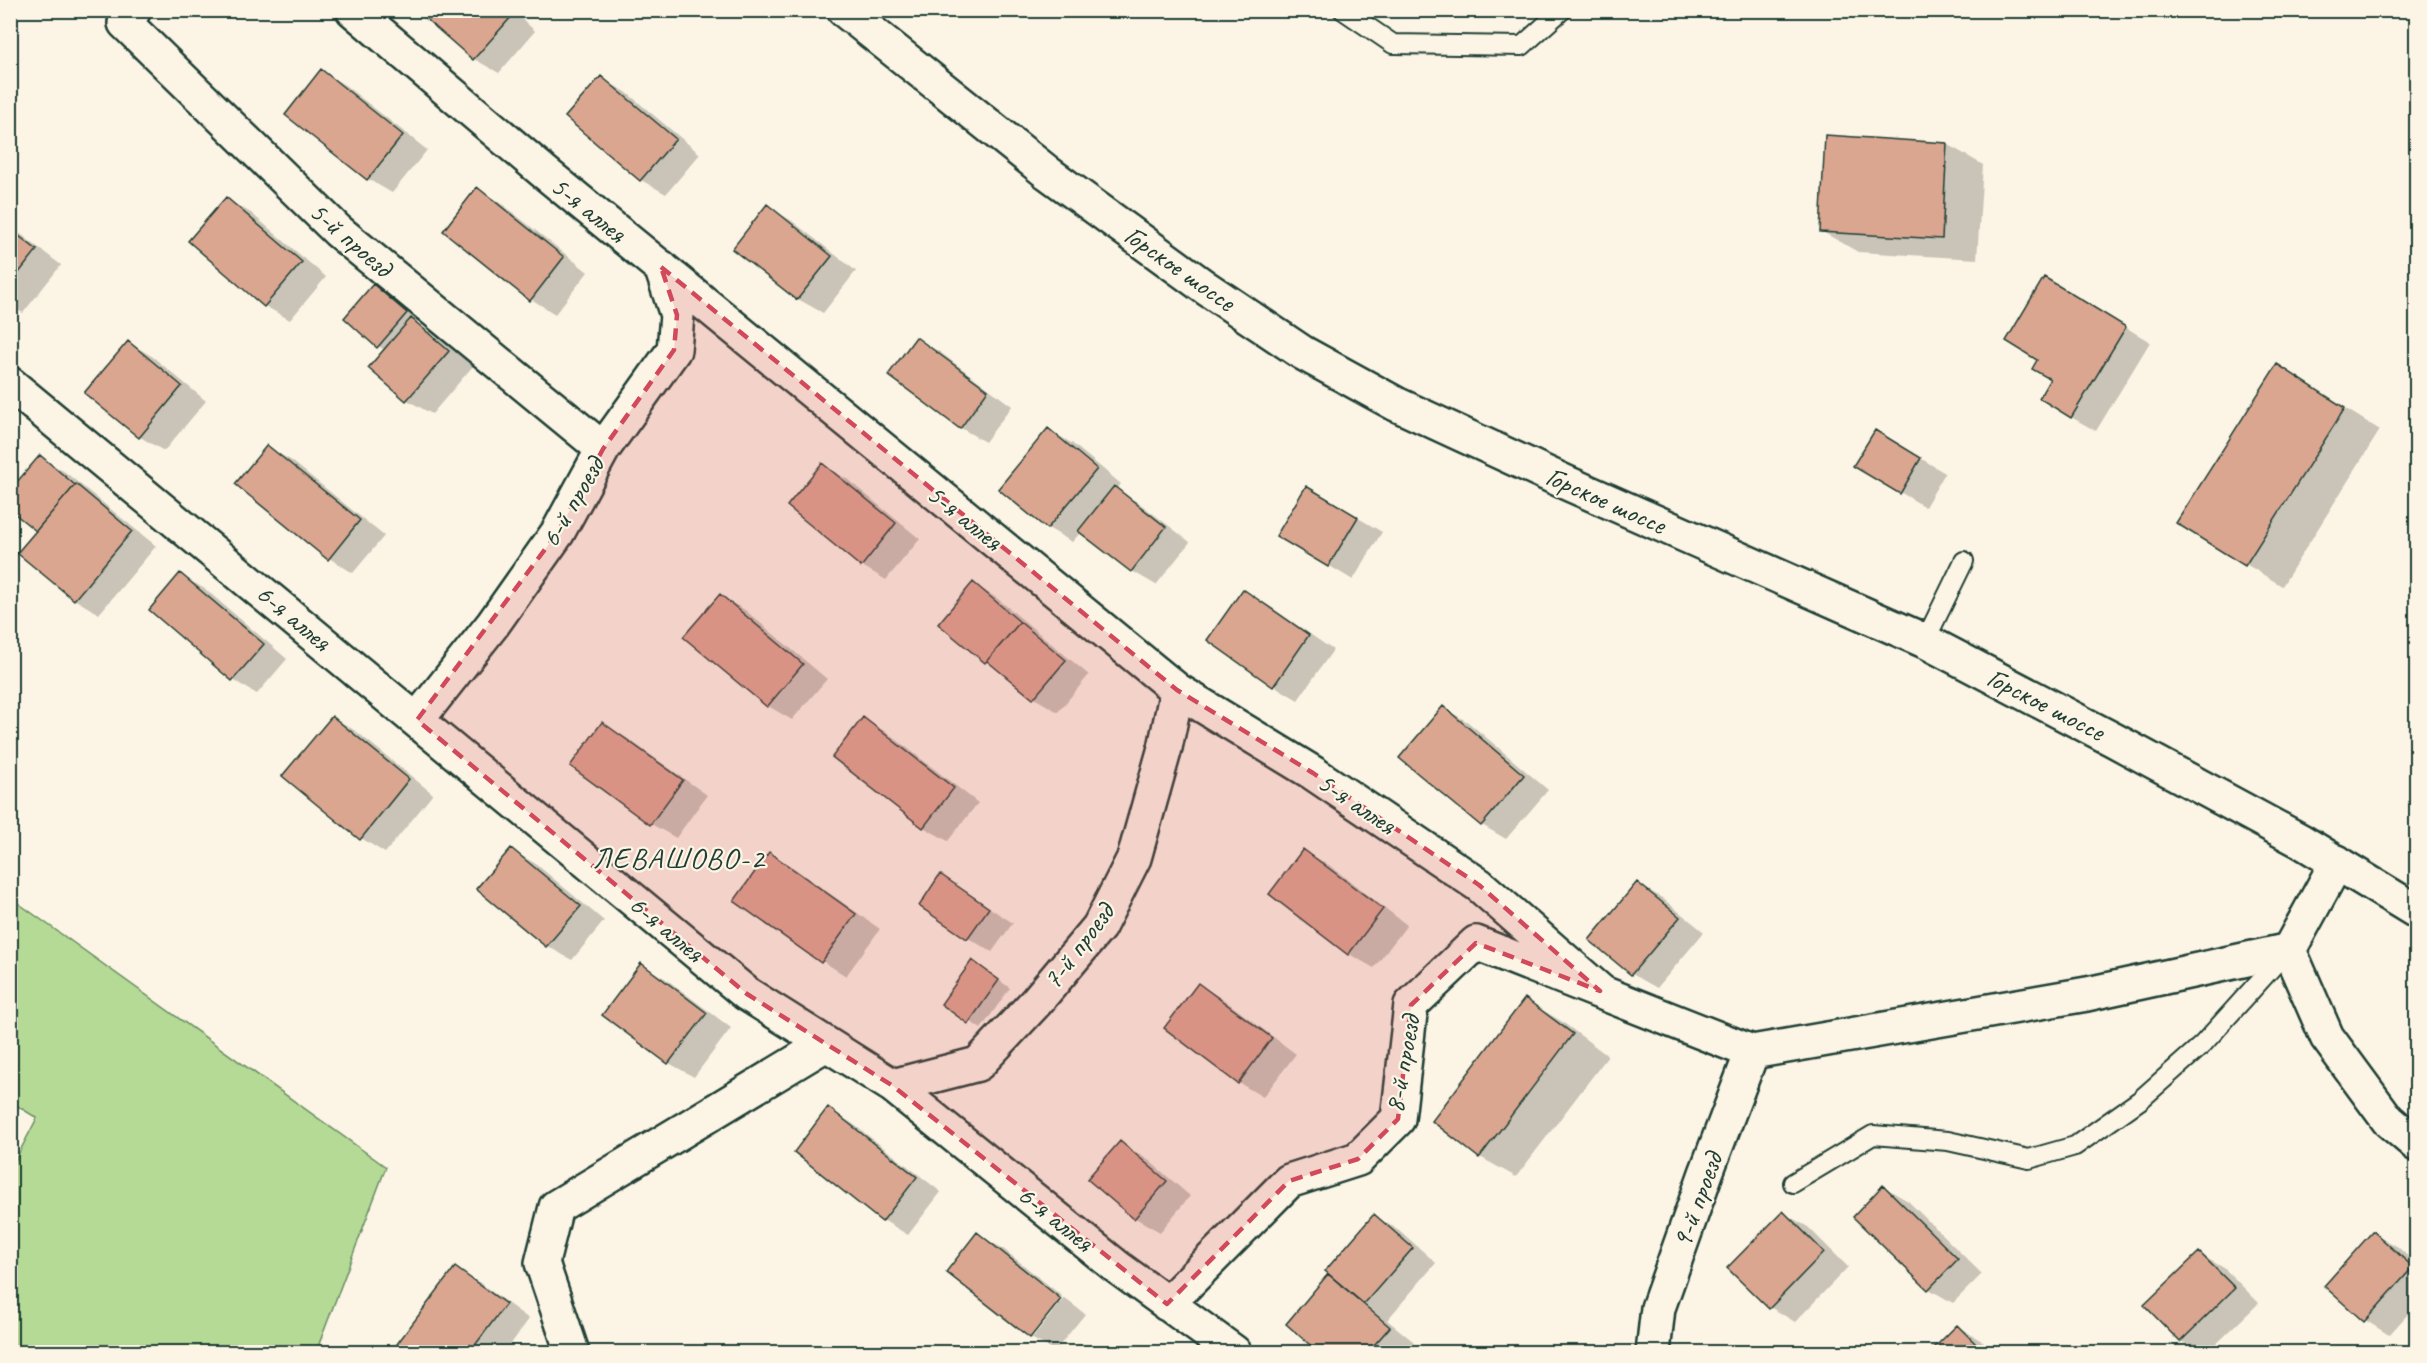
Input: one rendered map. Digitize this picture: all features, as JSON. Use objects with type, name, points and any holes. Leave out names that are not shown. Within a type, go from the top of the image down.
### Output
[{"type":"street","name":"5-й проезд","points":[[134,10],[124,23],[338,231],[603,449]]},
{"type":"street","name":"5-я аллея","points":[[353,10],[661,267],[1177,690],[1313,773],[1479,885],[1600,991]]},
{"type":"street","name":"Горское шоссе","points":[[844,10],[1048,173],[1206,288],[1303,353],[1396,404],[1925,641],[2135,751],[2337,862],[2416,911]]},
{"type":"street","name":"6-й проезд","points":[[417,720],[493,624],[558,532],[603,449],[674,350],[677,315],[661,267]]},
{"type":"street","name":"6-я аллея","points":[[10,384],[747,994],[893,1086],[1117,1267],[1234,1353]]},
{"type":"street","name":"7-й проезд","points":[[893,1086],[978,1064],[1036,1002],[1099,927],[1134,858],[1165,748],[1177,690]]},
{"type":"street","points":[[1600,991],[1752,1052],[2087,994],[2289,950],[2337,862]]},
{"type":"street","name":"8-й проезд","points":[[1167,1304],[1289,1181],[1358,1160],[1398,1119],[1411,1005],[1476,942],[1600,991]]},
{"type":"street","points":[[2289,950],[2327,1037],[2388,1120],[2416,1144]]},
{"type":"street","points":[[572,1353],[542,1263],[556,1207],[826,1044]]},
{"type":"street","name":"9-й проезд","points":[[1653,1353],[1658,1308],[1752,1052]]},
{"type":"lane","points":[[1343,10],[1393,44],[1522,46],[1562,10]]},
{"type":"lane","points":[[1925,641],[1964,561]]},
{"type":"lane","points":[[1793,1183],[1873,1135],[1948,1141],[2029,1159],[2075,1146],[2140,1100],[2202,1045],[2289,950]]},
{"type":"highlighted area","points":[[661,267],[1177,690],[1313,773],[1479,885],[1600,991],[1476,943],[1411,1005],[1398,1119],[1358,1159],[1289,1181],[1167,1304],[893,1086],[747,994],[417,720],[558,532],[603,449],[674,350],[677,315]]},
{"type":"green space","points":[[11,898],[386,1167],[316,1352],[11,1352],[11,1168],[37,1118],[11,1102]]},
{"type":"building","points":[[416,10],[505,10],[512,16],[473,60]]},
{"type":"building","points":[[321,69],[403,135],[367,180],[285,115]]},
{"type":"building","points":[[601,76],[676,139],[640,181],[565,117]]},
{"type":"building","points":[[1825,135],[1947,143],[1942,239],[1820,232]]},
{"type":"building","points":[[477,187],[564,257],[530,301],[443,231]]},
{"type":"building","points":[[226,197],[302,262],[264,307],[188,241]]},
{"type":"building","points":[[767,204],[832,256],[797,300],[732,249]]},
{"type":"building","points":[[10,229],[37,250],[10,284]]},
{"type":"building","points":[[2044,277],[2126,327],[2071,418],[2039,398],[2050,379],[2032,369],[2037,360],[2006,341]]},
{"type":"building","points":[[373,284],[407,313],[377,348],[344,318]]},
{"type":"building","points":[[411,318],[449,351],[406,401],[368,368]]},
{"type":"building","points":[[916,337],[988,390],[960,429],[888,375]]},
{"type":"building","points":[[128,341],[182,386],[139,438],[84,393]]},
{"type":"building","points":[[2277,364],[2345,408],[2245,566],[2176,523]]},
{"type":"building","points":[[1048,428],[1097,469],[1047,529],[998,489]]},
{"type":"building","points":[[1875,430],[1921,458],[1900,494],[1853,466]]},
{"type":"building","points":[[267,445],[360,520],[328,560],[235,484]]},
{"type":"building","points":[[40,455],[75,485],[36,531],[10,510],[10,490]]},
{"type":"building","points":[[822,463],[896,523],[861,567],[787,506]]},
{"type":"building","points":[[76,484],[132,531],[74,600],[17,553]]},
{"type":"building","points":[[1114,486],[1166,527],[1131,572],[1078,531]]},
{"type":"building","points":[[1306,486],[1358,517],[1328,567],[1276,536]]},
{"type":"building","points":[[180,573],[264,644],[232,681],[149,610]]},
{"type":"building","points":[[973,582],[1020,622],[985,663],[938,624]]},
{"type":"building","points":[[1243,589],[1309,635],[1273,687],[1207,640]]},
{"type":"building","points":[[720,594],[803,664],[767,707],[683,637]]},
{"type":"building","points":[[1020,622],[1066,660],[1033,699],[987,661]]},
{"type":"building","points":[[1443,706],[1524,775],[1481,826],[1399,758]]},
{"type":"building","points":[[332,716],[409,779],[360,840],[282,776]]},
{"type":"building","points":[[863,717],[954,788],[923,828],[832,757]]},
{"type":"building","points":[[602,722],[683,780],[650,825],[570,766]]},
{"type":"building","points":[[511,848],[581,906],[546,947],[476,889]]},
{"type":"building","points":[[1303,849],[1383,909],[1348,955],[1269,894]]},
{"type":"building","points":[[769,852],[856,914],[821,963],[734,901]]},
{"type":"building","points":[[940,874],[989,908],[967,939],[919,906]]},
{"type":"building","points":[[1637,882],[1680,917],[1631,975],[1589,940]]},
{"type":"building","points":[[972,960],[999,980],[968,1024],[941,1004]]},
{"type":"building","points":[[641,963],[707,1013],[668,1064],[602,1015]]},
{"type":"building","points":[[1198,983],[1272,1038],[1238,1084],[1164,1028]]},
{"type":"building","points":[[1525,998],[1573,1034],[1479,1158],[1432,1121]]},
{"type":"building","points":[[828,1107],[917,1177],[882,1222],[794,1152]]},
{"type":"building","points":[[1120,1141],[1167,1181],[1134,1219],[1087,1179]]},
{"type":"building","points":[[1883,1185],[1958,1259],[1928,1290],[1853,1217]]},
{"type":"building","points":[[1783,1211],[1824,1252],[1769,1309],[1727,1268]]},
{"type":"building","points":[[1374,1214],[1413,1248],[1364,1304],[1325,1271]]},
{"type":"building","points":[[2373,1231],[2413,1267],[2364,1322],[2324,1286]]},
{"type":"building","points":[[977,1232],[1061,1299],[1030,1338],[946,1272]]},
{"type":"building","points":[[2199,1252],[2235,1288],[2180,1342],[2144,1305]]},
{"type":"building","points":[[455,1267],[506,1304],[470,1352],[391,1352]]},
{"type":"building","points":[[1328,1274],[1390,1327],[1368,1352],[1318,1352],[1286,1324]]},
{"type":"building","points":[[1957,1325],[1984,1352],[1930,1352]]},
{"type":"district","name":"ЛЕВАШОВО-2","points":[[679,858]]}]
